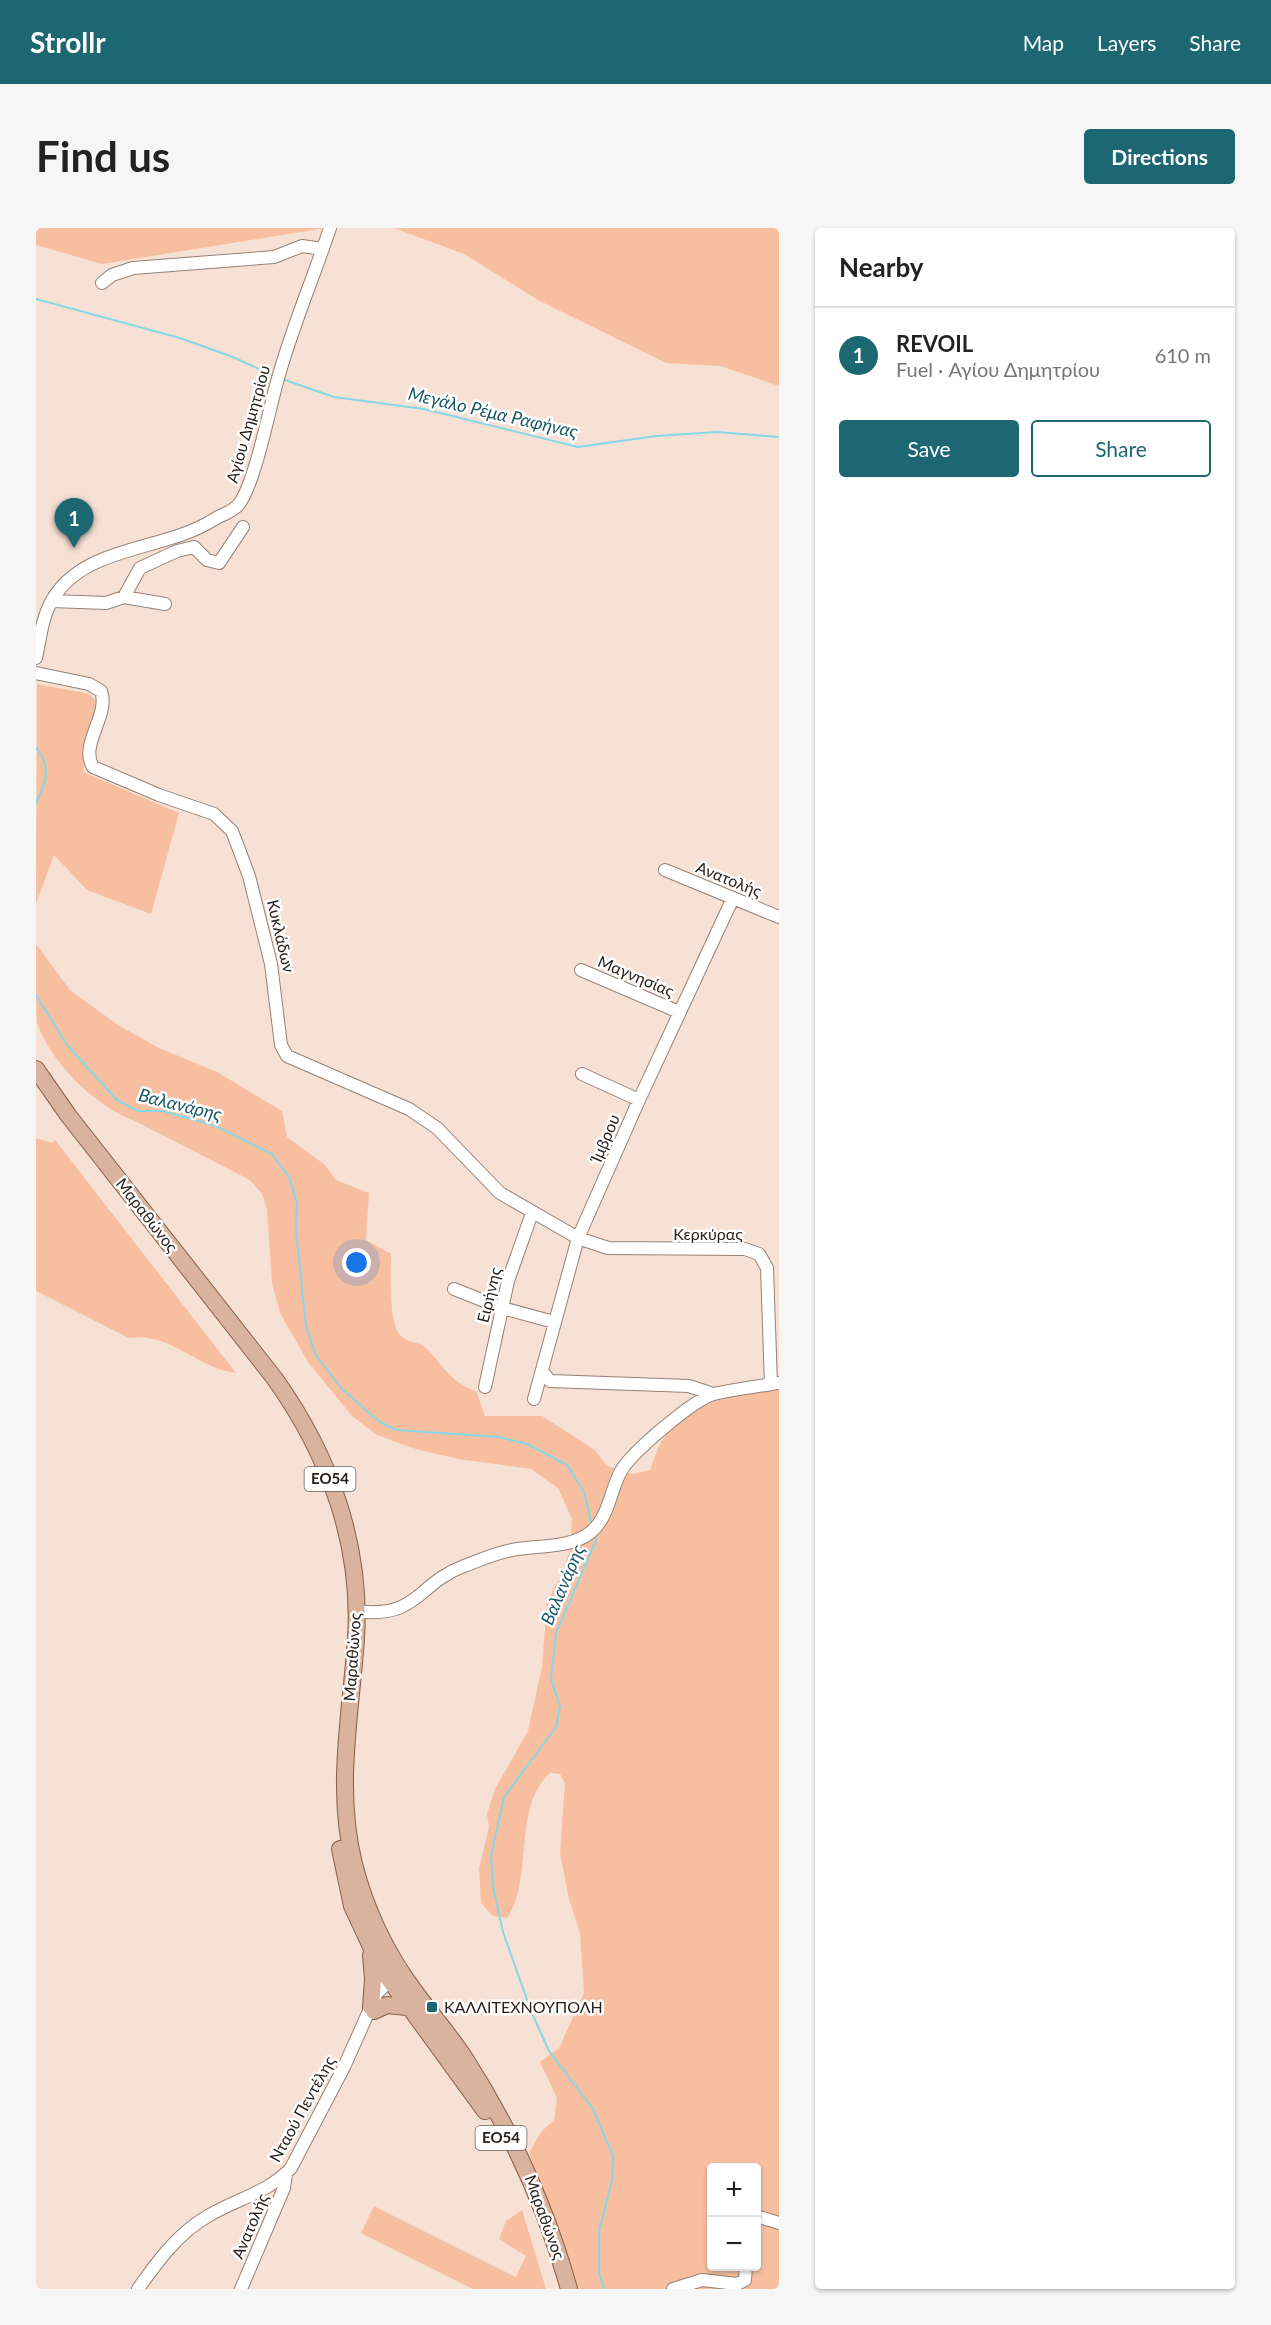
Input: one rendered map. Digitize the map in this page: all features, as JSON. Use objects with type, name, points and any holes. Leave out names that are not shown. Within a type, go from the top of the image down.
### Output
[{"type":"main road","name":"Μαραθώνος","points":[[36,1069],[68,1115],[275,1379],[304,1423],[329,1476],[342,1516],[352,1563],[356,1611],[344,1753],[348,1833],[366,1899],[407,2007],[478,2100],[506,2149],[534,2211],[558,2289]]},
{"type":"main road","name":"Μαραθώνος","points":[[36,1088],[275,1398],[305,1446],[319,1480],[337,1536],[345,1602],[345,1640],[334,1752],[335,1815],[352,1906],[369,1943],[398,1981],[465,2058],[515,2143],[547,2217],[569,2289]]},
{"type":"main road","points":[[369,1943],[373,1978],[371,2011],[387,2005],[407,2007]]},
{"type":"street","name":"Αγίου Δημητρίου","points":[[36,658],[43,625],[52,601],[70,577],[96,561],[192,533],[234,509],[244,494],[281,369],[330,228]]},
{"type":"street","points":[[102,283],[112,275],[133,268],[274,257],[302,246],[323,249]]},
{"type":"street","points":[[124,597],[140,568],[177,551],[194,547],[207,560],[219,563],[243,527]]},
{"type":"street","points":[[52,601],[106,603],[124,597],[165,604]]},
{"type":"street","name":"Κυκλάδων","points":[[36,673],[89,684],[100,691],[102,705],[89,755],[93,767],[159,795],[214,814],[232,831],[249,876],[271,964],[281,1045],[287,1056],[409,1109],[437,1128],[500,1193],[532,1213]]},
{"type":"street","name":"Ανατολής","points":[[666,870],[779,917]]},
{"type":"street","name":"Ίμβρου","points":[[534,1399],[578,1238],[679,1012],[733,898]]},
{"type":"street","name":"Μαγνησίας","points":[[581,970],[679,1012]]},
{"type":"street","points":[[582,1074],[639,1100]]},
{"type":"street","name":"Κερκύρας","points":[[532,1213],[578,1238],[608,1248],[745,1249],[759,1254],[767,1268],[775,1384]]},
{"type":"street","name":"Ειρήνης","points":[[485,1387],[515,1258],[532,1213]]},
{"type":"street","points":[[454,1289],[502,1308],[555,1322]]},
{"type":"street","points":[[543,1372],[545,1378],[550,1380],[689,1386],[713,1394]]},
{"type":"street","points":[[356,1611],[385,1613],[396,1611],[448,1574],[464,1566],[504,1552],[565,1543],[587,1534],[604,1513],[620,1474],[628,1461],[683,1413],[713,1394],[775,1384]]},
{"type":"street","name":"Νταού Πεντέλης","points":[[138,2289],[160,2258],[197,2222],[227,2205],[264,2190],[286,2174],[296,2162],[371,2011],[377,1993],[398,1981]]},
{"type":"street","name":"Ανατολής","points":[[241,2289],[284,2188],[286,2174]]},
{"type":"street","points":[[759,2217],[779,2223]]},
{"type":"street","points":[[673,2289],[702,2280],[737,2284],[745,2280],[746,2271]]},
{"type":"shaded area","points":[[36,228],[326,228],[102,264],[36,245]]},
{"type":"shaded area","points":[[394,228],[779,228],[779,386],[721,366],[666,363],[538,300],[464,254]]},
{"type":"shaded area","points":[[37,684],[90,694],[96,701],[83,772],[179,813],[151,914],[87,890],[54,855],[36,904]]},
{"type":"shaded area","points":[[36,944],[70,990],[118,1025],[159,1048],[217,1072],[282,1111],[287,1137],[324,1164],[336,1180],[369,1193],[366,1240],[391,1254],[391,1297],[397,1329],[404,1339],[425,1347],[461,1384],[476,1391],[485,1416],[542,1416],[595,1450],[607,1466],[632,1474],[650,1470],[663,1439],[674,1426],[700,1407],[730,1397],[779,1387],[779,2289],[578,2289],[567,2253],[529,2153],[541,2132],[554,2120],[557,2098],[540,2062],[559,2048],[584,1993],[580,1933],[569,1899],[560,1853],[565,1783],[560,1774],[550,1773],[538,1787],[531,1805],[520,1885],[515,1903],[507,1918],[493,1916],[481,1903],[479,1868],[489,1827],[487,1814],[495,1789],[528,1731],[542,1667],[547,1601],[562,1574],[570,1550],[572,1519],[558,1488],[531,1469],[458,1459],[416,1449],[377,1435],[352,1416],[308,1362],[280,1313],[272,1283],[267,1209],[262,1194],[250,1180],[105,1105],[64,1068],[37,1023]]},
{"type":"shaded area","points":[[36,1138],[52,1143],[55,1140],[236,1373],[209,1365],[157,1340],[144,1337],[129,1338],[36,1291]]},
{"type":"shaded area","points":[[374,2206],[516,2277],[526,2256],[499,2239],[506,2221],[522,2210],[546,2289],[473,2289],[361,2233]]},
{"type":"waterway","name":"Μεγάλο Ρέμα Ραφήνας","points":[[36,299],[180,338],[233,357],[274,376]]},
{"type":"waterway","name":"Μεγάλο Ρέμα Ραφήνας","points":[[282,379],[334,397],[424,409],[578,447],[656,436],[717,432],[779,437]]},
{"type":"waterway","name":"Βαλανάρης","points":[[36,748],[46,768],[45,782],[36,803]]},
{"type":"waterway","name":"Βαλανάρης","points":[[36,995],[67,1045],[117,1100],[138,1111],[163,1111],[216,1126],[272,1154],[289,1177],[297,1203],[296,1231],[306,1326],[315,1354],[341,1388],[378,1421],[396,1430],[499,1437],[527,1444],[567,1465],[584,1492],[592,1525]]},
{"type":"waterway","name":"Βαλανάρης","points":[[594,1534],[596,1540],[556,1633],[551,1679],[560,1706],[556,1727],[504,1797],[491,1856],[493,1886],[503,1932],[531,2011],[549,2051],[593,2109],[613,2156],[612,2180],[599,2232],[599,2273],[604,2289]]},
{"type":"place","name":"REVOIL","points":[[74,548]]},
{"type":"place","name":"ΚΑΛΛΙΤΕΧΝΟΥΠΟΛΗ","points":[[432,2007]]}]
